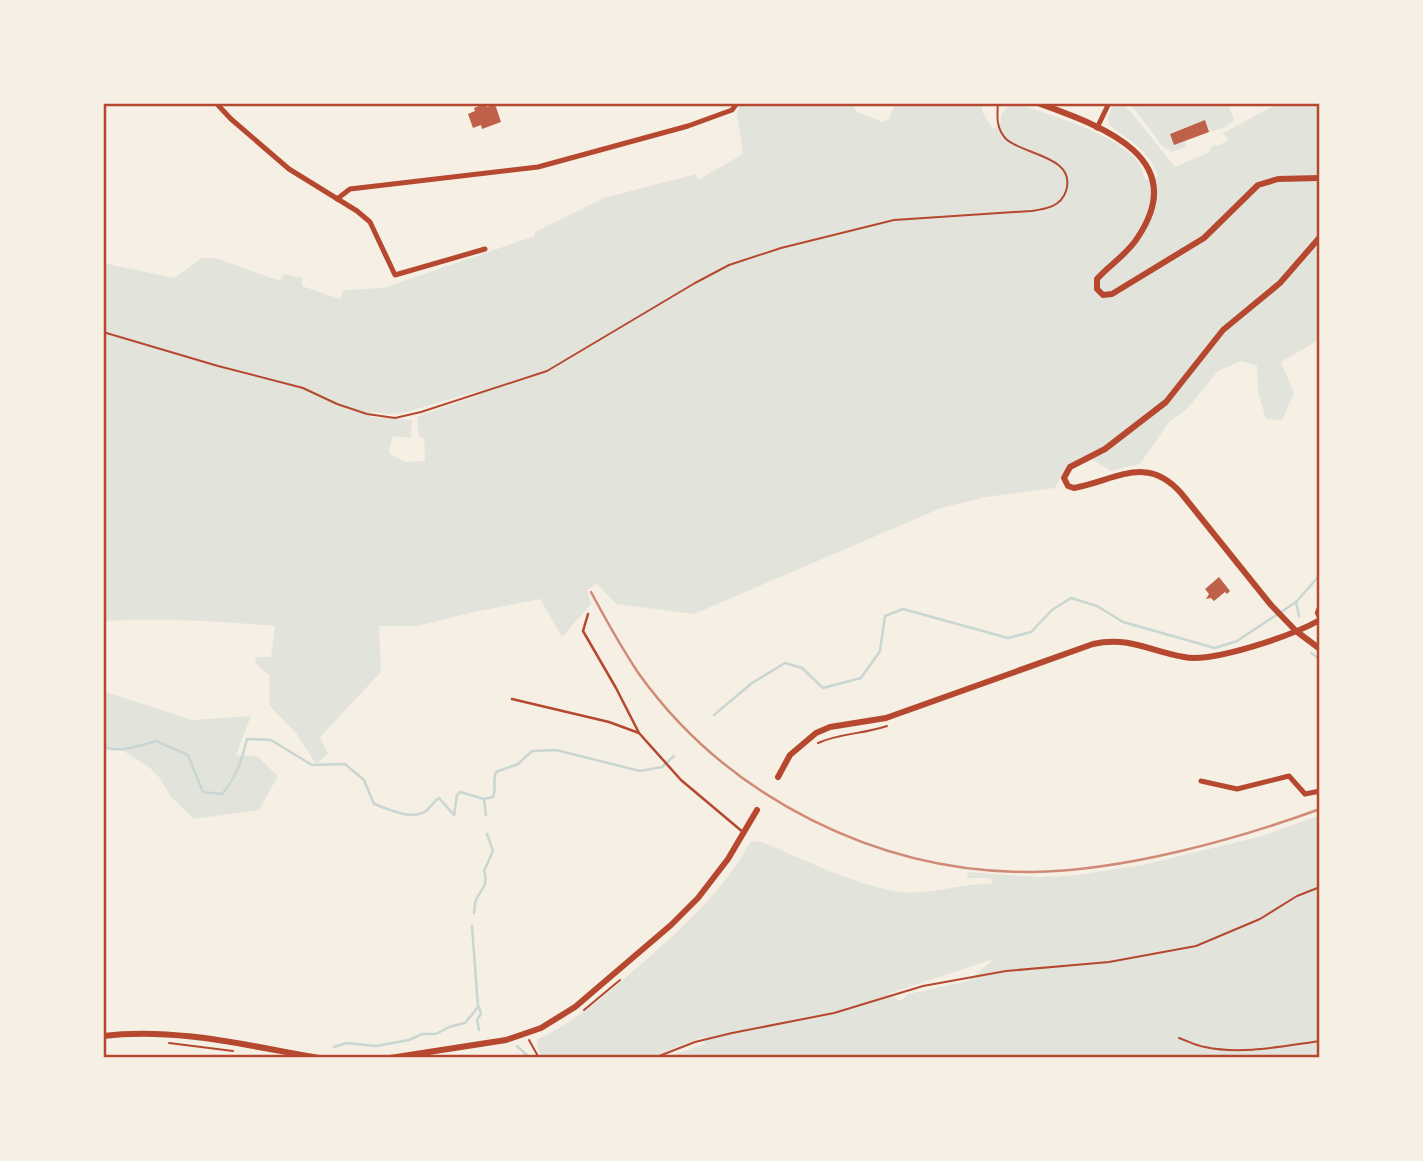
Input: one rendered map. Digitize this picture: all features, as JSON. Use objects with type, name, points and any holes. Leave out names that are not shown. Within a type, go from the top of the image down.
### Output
[{"type":"street","points":[[216,103],[289,169],[370,222],[395,275],[485,249]]},
{"type":"street","points":[[337,199],[350,189],[538,167],[688,126],[732,110],[737,103]]},
{"type":"street","points":[[1038,103],[1128,144],[1147,165],[1153,182],[1151,212],[1139,236],[1127,253],[1097,279],[1097,289],[1103,295],[1112,294],[1204,238],[1251,190],[1261,184],[1278,179],[1320,178]]},
{"type":"street","points":[[1097,128],[1109,103]]},
{"type":"street","points":[[1320,237],[1280,283],[1223,330],[1182,384],[1157,411],[1105,449],[1069,467],[1064,476],[1066,484],[1074,488],[1140,472],[1156,473],[1167,478],[1274,608],[1296,631],[1320,649]]},
{"type":"street","points":[[778,777],[790,755],[805,740],[823,730],[880,720],[1093,644],[1124,641],[1185,658],[1200,658],[1216,656],[1296,631],[1320,620]]},
{"type":"street","points":[[1201,781],[1237,789],[1289,776],[1305,793],[1320,791]]},
{"type":"street","points":[[390,1058],[506,1040],[541,1028],[566,1013],[597,990],[684,912],[714,878],[757,810]]},
{"type":"street","points":[[103,1036],[144,1033],[165,1035],[319,1058]]},
{"type":"lane","points":[[1320,603],[1316,613],[1320,620]]},
{"type":"lane","points":[[587,614],[583,631],[639,733],[681,780],[744,833]]},
{"type":"lane","points":[[512,699],[609,722],[639,733]]},
{"type":"path","points":[[103,332],[303,388],[367,414],[395,418],[421,412],[547,371],[729,265],[781,248],[894,220],[1031,211],[1051,207],[1062,198],[1066,190],[1067,182],[1062,168],[1006,139],[997,121],[998,103]]},
{"type":"path","points":[[812,747],[832,737],[891,725]]},
{"type":"path","points":[[654,1058],[720,1036],[834,1013],[939,983],[1031,968],[1109,962],[1196,946],[1260,919],[1297,896],[1320,887]]},
{"type":"path","points":[[1179,1038],[1205,1048],[1230,1050],[1320,1041]]},
{"type":"path","points":[[529,1040],[539,1058]]},
{"type":"path","points":[[164,1043],[233,1051]]},
{"type":"shaded area","points":[[740,103],[850,103],[857,112],[882,122],[889,119],[895,103],[981,103],[983,113],[993,129],[1000,124],[1004,110],[1018,104],[1084,127],[1118,144],[1140,165],[1146,180],[1158,176],[1150,159],[1138,146],[1109,125],[1108,117],[1113,105],[1123,106],[1131,112],[1175,167],[1210,152],[1216,144],[1218,146],[1228,140],[1221,134],[1279,103],[1320,103],[1320,339],[1281,362],[1294,393],[1282,420],[1266,419],[1258,392],[1257,366],[1241,361],[1218,371],[1186,410],[1169,422],[1140,464],[1111,471],[1088,457],[1061,476],[1055,488],[986,497],[941,508],[694,614],[616,604],[597,584],[587,590],[591,604],[562,637],[540,599],[418,626],[379,626],[381,672],[320,737],[328,754],[316,764],[296,733],[269,705],[270,676],[255,663],[256,657],[271,657],[275,626],[189,620],[103,621],[103,263],[174,278],[202,258],[216,258],[280,281],[284,274],[302,278],[302,286],[340,299],[343,290],[383,288],[535,236],[535,232],[604,198],[696,174],[698,180],[743,154],[737,113]],"holes":[[[478,391],[479,395],[417,418],[419,437],[424,438],[425,461],[405,462],[390,454],[393,436],[411,438],[412,420],[370,417],[372,412],[403,413]]]},
{"type":"shaded area","points":[[1130,103],[1228,103],[1234,120],[1223,128],[1209,132],[1204,121],[1170,133],[1185,141],[1186,147],[1172,152],[1163,147]]},
{"type":"shaded area","points":[[103,691],[192,720],[251,716],[236,755],[257,756],[278,776],[259,810],[194,819],[171,797],[150,768],[119,748],[103,747]]},
{"type":"shaded area","points":[[1320,815],[1320,1058],[664,1058],[705,1044],[703,1037],[649,1058],[543,1058],[537,1047],[538,1039],[588,1008],[682,927],[727,878],[751,841],[762,842],[866,884],[912,892],[992,884],[991,878],[967,878],[968,872],[1035,877],[1069,876],[1143,865],[1262,836]],"holes":[[[994,959],[968,981],[908,994],[900,1001],[887,994]]]},
{"type":"building","points":[[486,103],[487,107],[495,104],[501,122],[482,129],[481,125],[473,128],[468,114]]},
{"type":"building","points":[[1205,120],[1209,132],[1174,145],[1170,134]]},
{"type":"building","points":[[1219,577],[1230,591],[1214,601],[1211,598],[1206,599],[1209,594],[1205,589]]},
{"type":"waterway","points":[[714,715],[752,683],[785,663],[802,668],[823,688],[861,678],[880,651],[885,616],[903,609],[1008,638],[1031,632],[1052,610],[1071,598],[1097,606],[1123,622],[1215,648],[1237,641],[1296,602],[1320,575]]},
{"type":"waterway","points":[[1296,602],[1299,616]]},
{"type":"waterway","points":[[1311,653],[1320,659]]},
{"type":"waterway","points":[[103,747],[123,749],[156,741],[188,755],[203,792],[222,794],[238,768],[247,739],[271,740],[312,765],[345,764],[364,780],[374,804],[414,815],[426,811],[439,798],[454,815],[457,795],[460,792],[484,799],[493,797],[496,772],[518,764],[532,751],[556,750],[640,771],[662,767],[674,756]]},
{"type":"waterway","points":[[484,799],[486,815]]},
{"type":"waterway","points":[[474,913],[475,902],[485,883],[484,871],[493,851],[487,834]]},
{"type":"waterway","points":[[334,1047],[347,1043],[376,1046],[409,1040],[422,1034],[436,1034],[465,1023],[478,1007],[472,926]]},
{"type":"waterway","points":[[479,1007],[479,1030]]},
{"type":"waterway","points":[[517,1046],[530,1058]]},
{"type":"railway","points":[[591,592],[639,674],[675,718],[716,757],[762,791],[811,820],[864,842],[918,859],[974,869],[1031,872],[1103,866],[1178,852],[1252,832],[1320,809]]}]
